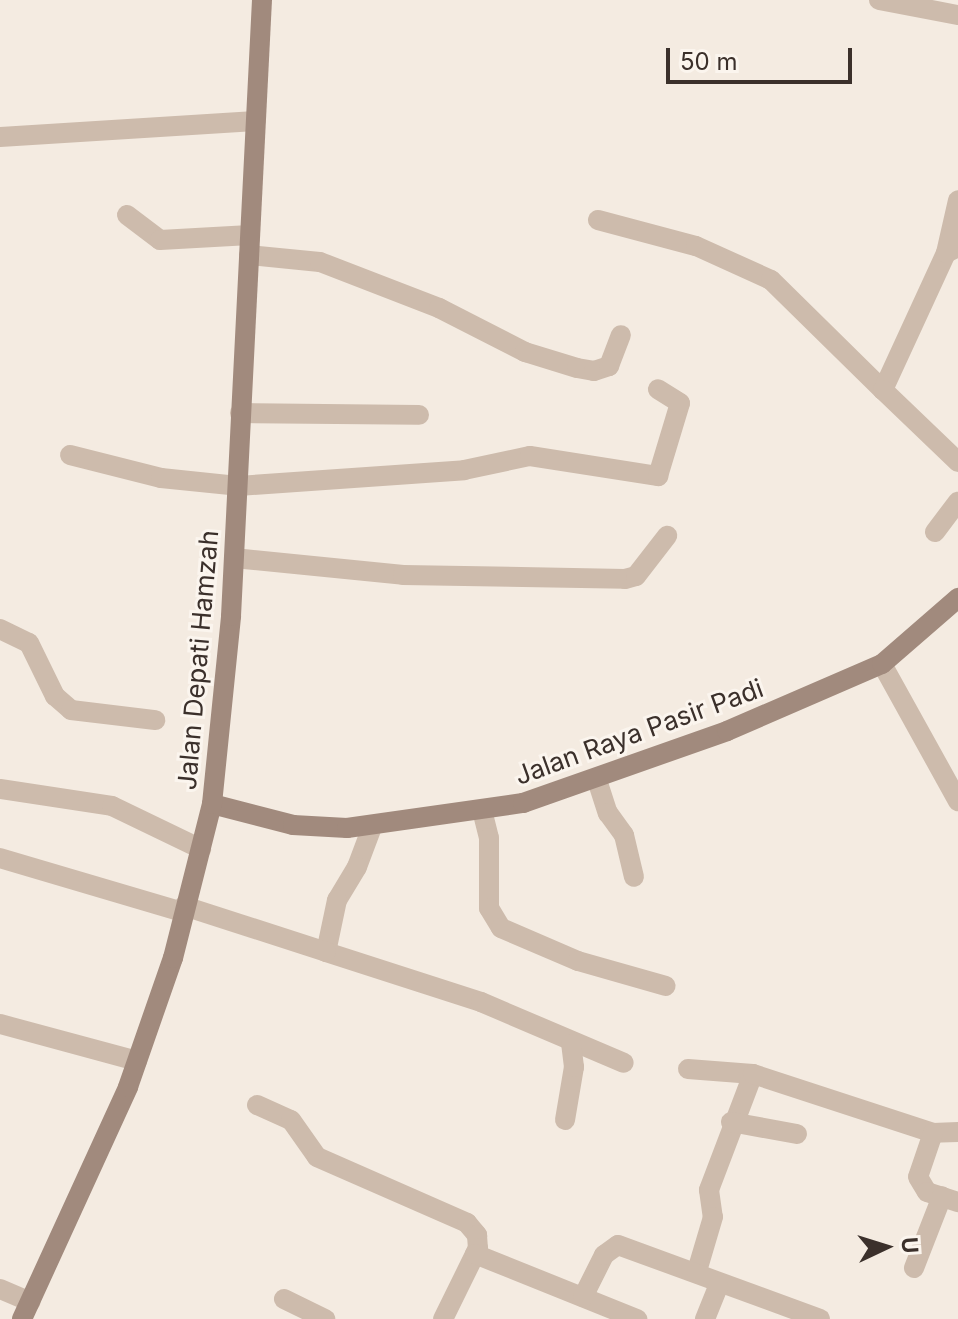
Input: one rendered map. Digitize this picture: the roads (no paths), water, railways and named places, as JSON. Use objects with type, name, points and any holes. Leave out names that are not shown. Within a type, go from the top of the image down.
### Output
[{"type":"main road","name":"Jalan Depati Hamzah","points":[[29,1304],[137,1061],[173,958],[212,804],[234,558],[262,0]]},
{"type":"main road","name":"Jalan Raya Pasir Padi","points":[[212,804],[293,825],[372,827],[482,810],[597,780],[882,664],[958,598]]},
{"type":"street","points":[[879,0],[958,15]]},
{"type":"street","points":[[0,137],[255,121]]},
{"type":"street","points":[[883,390],[952,250],[958,200]]},
{"type":"street","points":[[127,215],[160,240],[249,245],[320,262],[439,308],[525,352],[577,368],[594,371],[609,366],[621,335]]},
{"type":"street","points":[[598,220],[696,246],[771,280],[958,462]]},
{"type":"street","points":[[70,455],[161,478],[238,486],[450,472],[530,456],[658,476],[680,403],[658,389]]},
{"type":"street","points":[[240,413],[419,415]]},
{"type":"street","points":[[935,532],[958,502]]},
{"type":"street","points":[[234,558],[403,575],[514,581],[625,579],[636,576],[667,536]]},
{"type":"street","points":[[0,629],[29,643],[55,696],[71,710],[155,720]]},
{"type":"street","points":[[882,664],[958,801]]},
{"type":"street","points":[[597,780],[608,813],[624,835],[634,877]]},
{"type":"street","points":[[0,789],[112,806],[201,849]]},
{"type":"street","points":[[482,810],[489,838],[489,908],[501,928],[578,961],[666,986]]},
{"type":"street","points":[[326,952],[337,900],[357,867],[372,827]]},
{"type":"street","points":[[0,858],[183,909],[481,1002],[571,1044],[624,1063]]},
{"type":"street","points":[[0,1024],[137,1061]]},
{"type":"street","points":[[565,1120],[574,1067],[571,1044]]},
{"type":"street","points":[[688,1069],[753,1074],[933,1133],[958,1132]]},
{"type":"street","points":[[697,1271],[713,1217],[709,1190],[731,1122],[753,1074]]},
{"type":"street","points":[[257,1105],[291,1120],[314,1155],[467,1223],[477,1235],[475,1254],[443,1319]]},
{"type":"street","points":[[731,1122],[797,1134]]},
{"type":"street","points":[[914,1268],[950,1199],[927,1192],[918,1177],[933,1133]]},
{"type":"street","points":[[583,1297],[613,1245],[697,1271],[718,1286]]},
{"type":"street","points":[[475,1254],[637,1319]]},
{"type":"street","points":[[718,1286],[727,1283],[820,1319]]},
{"type":"street","points":[[705,1319],[718,1286]]},
{"type":"street","points":[[0,1289],[29,1304]]},
{"type":"street","points":[[284,1299],[325,1319]]}]
